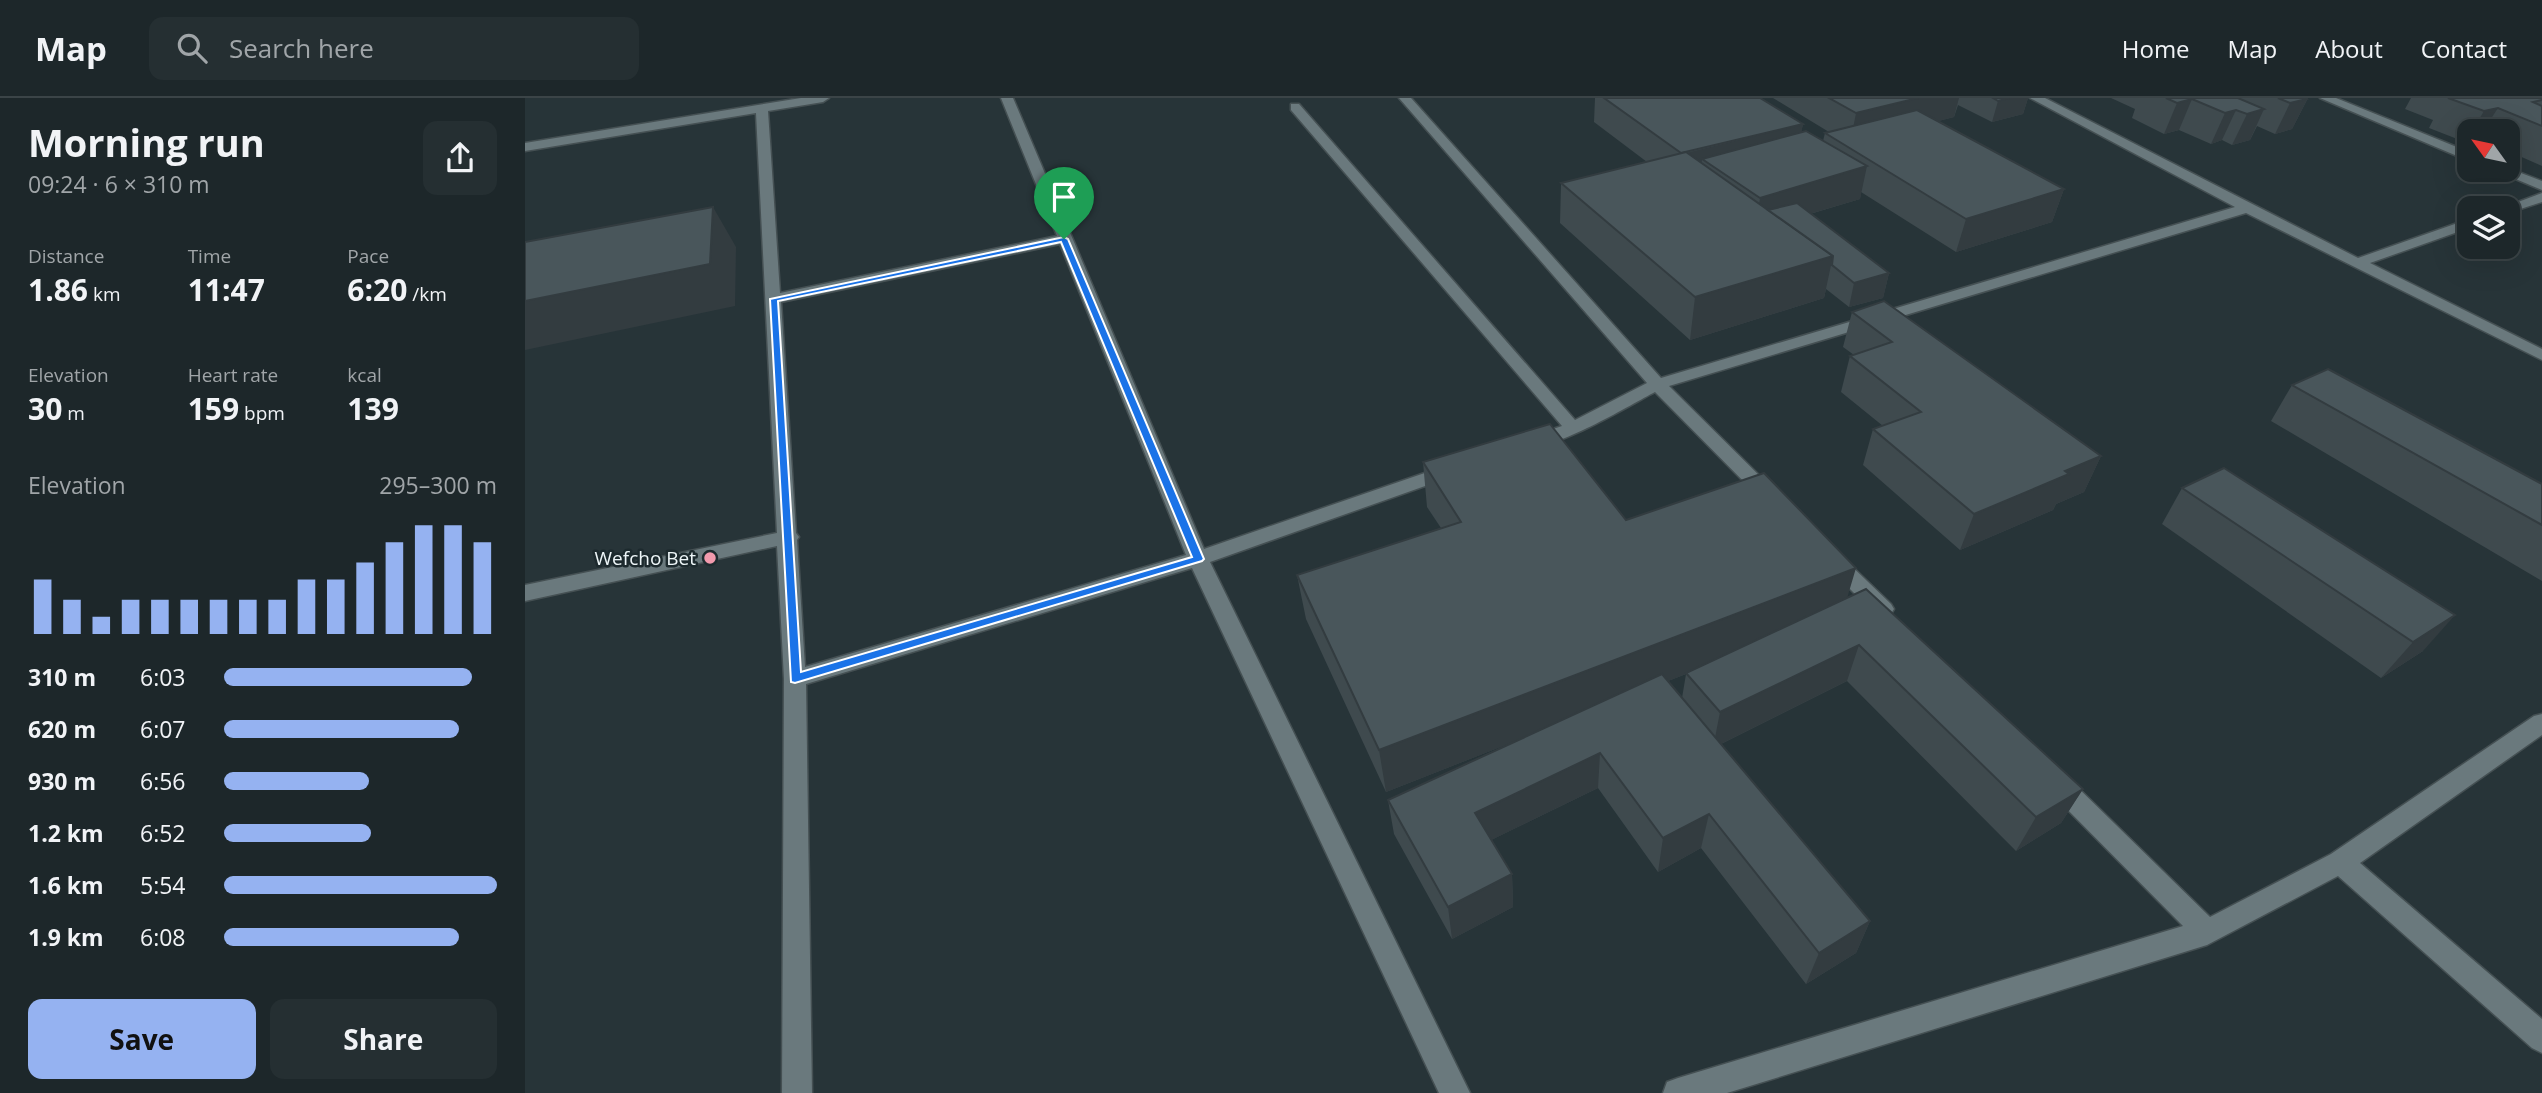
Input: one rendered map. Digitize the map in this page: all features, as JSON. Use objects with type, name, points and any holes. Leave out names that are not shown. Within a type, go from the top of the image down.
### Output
[{"type":"street","points":[[525,146],[823,98]]},
{"type":"street","points":[[1007,98],[1198,559],[1455,1093]]},
{"type":"street","points":[[1405,98],[1657,384],[1784,511]]},
{"type":"street","points":[[2036,98],[2247,208],[2542,355]]},
{"type":"street","points":[[2326,98],[2457,152]]},
{"type":"street","points":[[1295,107],[1573,428]]},
{"type":"street","points":[[762,108],[789,537],[795,679],[797,1093]]},
{"type":"street","points":[[2520,177],[2542,186]]},
{"type":"street","points":[[2520,205],[2542,197]]},
{"type":"street","points":[[1521,446],[1573,428],[1657,384],[2247,208]]},
{"type":"street","points":[[2357,263],[2457,227]]},
{"type":"street","points":[[774,299],[1064,239]]},
{"type":"street","points":[[795,679],[1198,559],[1469,464]]},
{"type":"street","points":[[525,593],[789,537]]},
{"type":"street","points":[[1824,550],[1892,619]]},
{"type":"street","points":[[1678,1093],[2207,932],[2340,862],[2542,723]]},
{"type":"street","points":[[2040,765],[2207,932]]},
{"type":"street","points":[[2340,862],[2542,1038]]},
{"type":"building","points":[[1604,98],[1760,98],[1803,124],[1681,153]]},
{"type":"building","points":[[1829,98],[1918,98],[1856,113]]},
{"type":"building","points":[[2166,98],[2238,98],[2264,109],[2247,114],[2236,110],[2225,113],[2192,99],[2177,103]]},
{"type":"building","points":[[2278,98],[2306,98],[2307,99],[2290,103]]},
{"type":"building","points":[[2448,98],[2542,98],[2533,102],[2542,106],[2542,126],[2498,108],[2484,111]]},
{"type":"building","points":[[1917,110],[2064,189],[1966,219],[1825,133]]},
{"type":"building","points":[[1806,131],[1867,166],[1760,198],[1702,159]]},
{"type":"building","points":[[1686,152],[1833,256],[1695,297],[1561,183]]},
{"type":"building","points":[[1797,203],[1889,273],[1854,283],[1832,265],[1833,256],[1768,210]]},
{"type":"building","points":[[713,207],[710,264],[525,301],[525,242]]},
{"type":"building","points":[[1884,301],[2101,456],[2065,471],[2069,474],[1974,514],[1873,429],[1921,412],[1850,356],[1892,342],[1852,312]]},
{"type":"building","points":[[2328,369],[2542,484],[2542,525],[2292,385]]},
{"type":"building","points":[[1550,424],[1626,520],[1764,473],[1856,568],[1379,750],[1297,575],[1461,522],[1423,462]]},
{"type":"building","points":[[2224,468],[2455,615],[2413,642],[2182,488]]},
{"type":"building","points":[[1866,589],[2083,789],[2036,817],[1859,645],[1720,712],[1686,673]]},
{"type":"building","points":[[1662,674],[1870,921],[1819,953],[1709,814],[1663,838],[1600,753],[1475,813],[1512,874],[1448,907],[1388,800]]},
{"type":"place","name":"Wefcho Bet","points":[[710,558]]},
{"type":"route","points":[[1064,239],[1198,559],[795,679],[774,299],[1064,239]]}]
